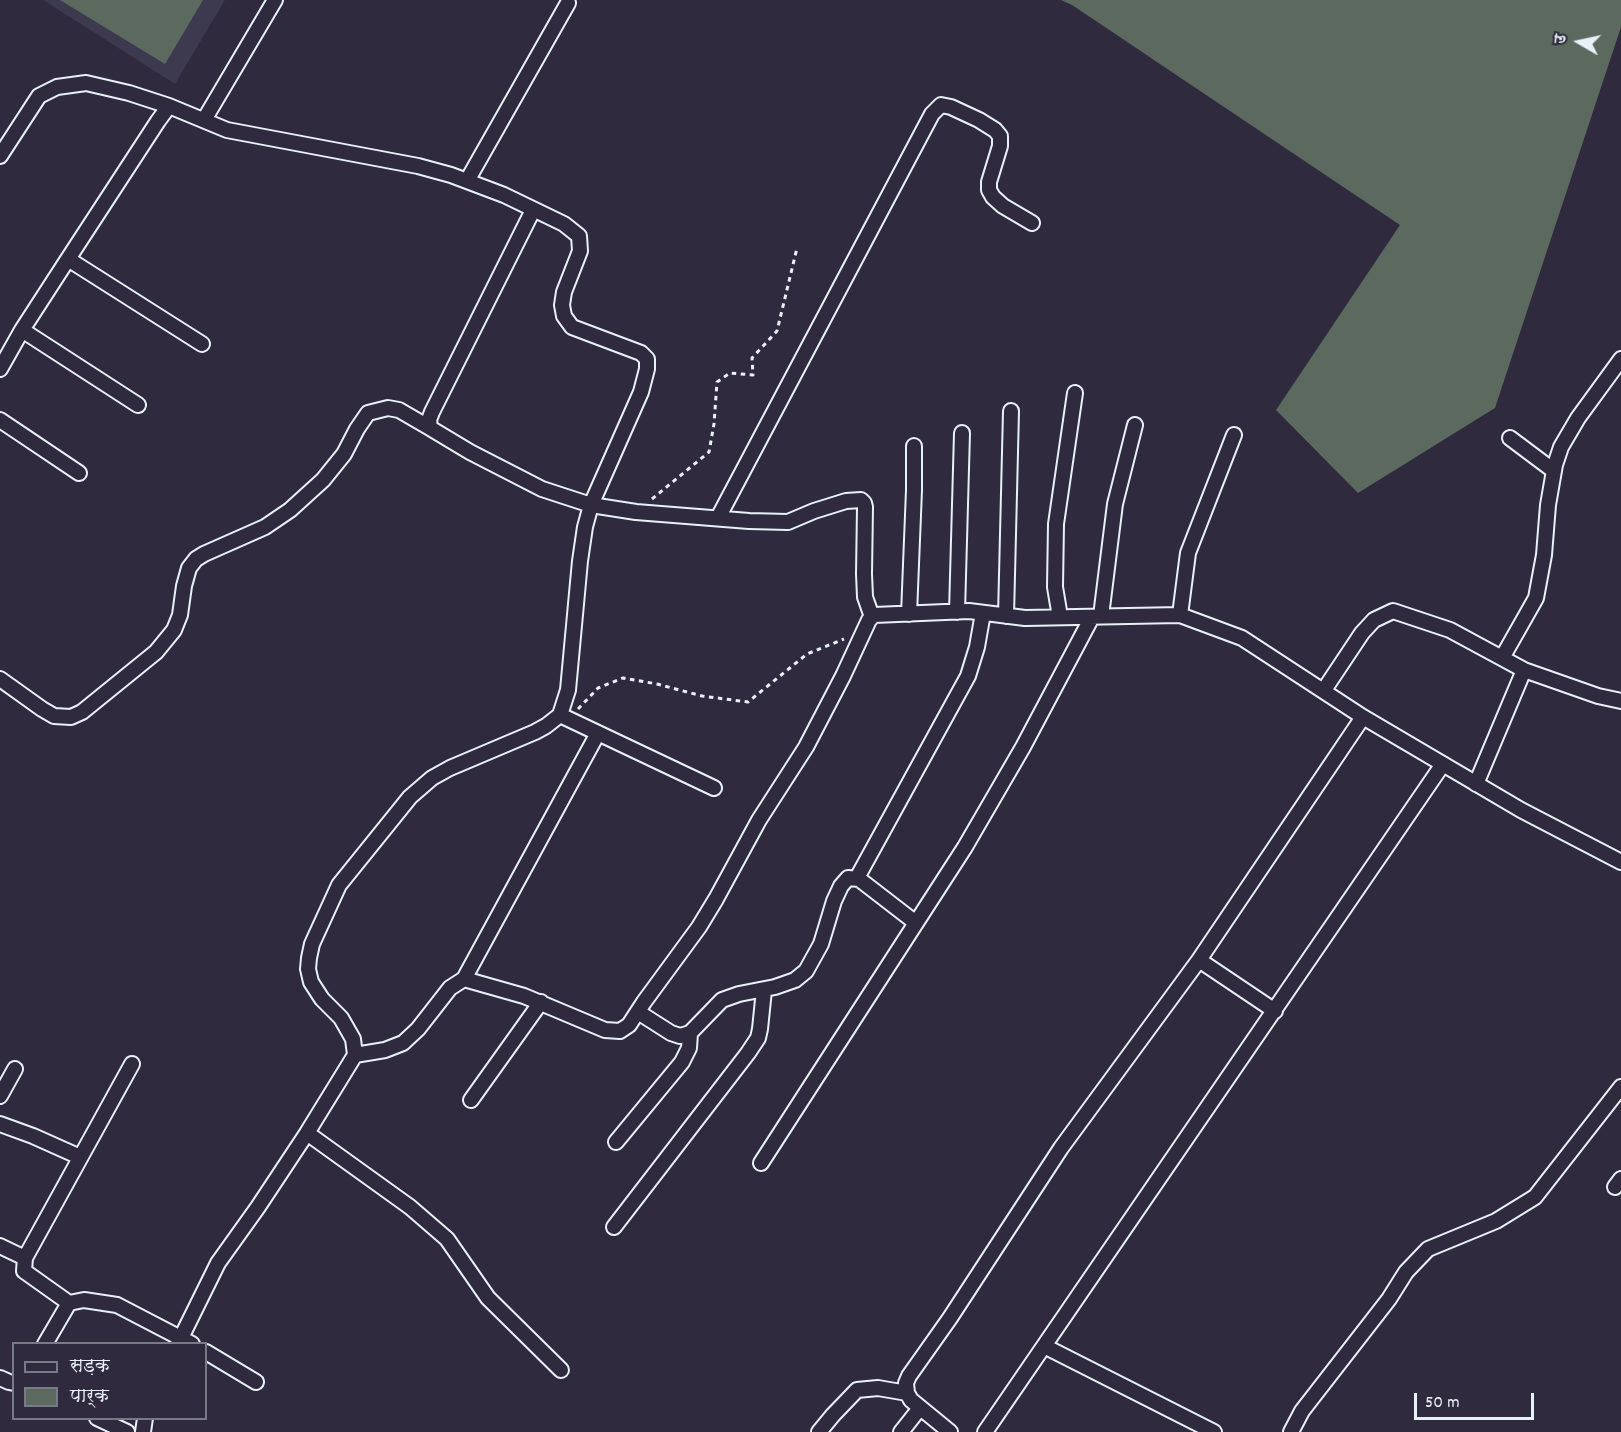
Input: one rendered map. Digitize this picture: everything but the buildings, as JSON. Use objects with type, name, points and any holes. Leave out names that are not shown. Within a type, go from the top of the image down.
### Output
[{"type":"street","points":[[204,120],[276,0]]},
{"type":"street","points":[[466,181],[568,3]]},
{"type":"street","points":[[0,156],[39,96],[57,87],[86,83],[170,106],[227,130],[418,166],[451,175],[504,195],[564,224],[579,236],[580,250],[564,292],[562,305],[564,316],[572,327],[641,353],[647,359],[641,392],[591,505],[585,527],[568,690],[560,715],[535,732],[432,778],[410,797],[339,885],[312,944],[308,969],[311,982],[322,999],[341,1018],[353,1039],[355,1055],[307,1133],[218,1263],[184,1341],[117,1305],[84,1299],[69,1303],[46,1342]]},
{"type":"street","points":[[718,518],[932,114],[941,105],[951,106],[979,120],[1000,136],[1000,147],[989,182],[989,190],[1002,206],[1032,223]]},
{"type":"street","points":[[0,369],[22,330],[170,106]]},
{"type":"street","points":[[430,428],[429,420],[432,412],[533,210]]},
{"type":"street","points":[[68,259],[202,344]]},
{"type":"street","points":[[22,330],[138,405]]},
{"type":"street","points":[[1502,658],[1536,598],[1544,555],[1554,471],[1561,447],[1578,418],[1621,359]]},
{"type":"street","points":[[1060,617],[1055,587],[1056,524],[1075,393]]},
{"type":"street","points":[[0,679],[54,716],[70,717],[82,712],[156,652],[174,630],[180,615],[189,568],[196,559],[265,527],[290,510],[323,480],[344,454],[368,413],[388,408],[399,410],[470,452],[542,489],[591,505],[636,512],[788,522],[846,501],[861,500],[865,507],[864,574],[870,618]]},
{"type":"street","points":[[1006,616],[1011,411]]},
{"type":"street","points":[[0,420],[79,473]]},
{"type":"street","points":[[761,1164],[965,848],[1096,617],[1115,504],[1135,425]]},
{"type":"street","points":[[957,612],[962,433]]},
{"type":"street","points":[[1180,615],[1188,553],[1234,435]]},
{"type":"street","points":[[1510,438],[1554,471]]},
{"type":"street","points":[[909,614],[914,446]]},
{"type":"street","points":[[464,979],[541,1002],[605,1030],[620,1031],[629,1025],[699,927],[716,899],[759,820],[806,747],[870,618],[874,615],[969,611],[1025,618],[1180,615],[1242,638],[1363,717],[1476,784],[1521,810],[1621,861]]},
{"type":"street","points":[[1324,690],[1362,633],[1374,620],[1393,611],[1450,630],[1524,670],[1598,696],[1621,700]]},
{"type":"street","points":[[857,878],[968,676],[977,647],[983,613]]},
{"type":"street","points":[[1476,784],[1524,670]]},
{"type":"street","points":[[560,715],[714,788]]},
{"type":"street","points":[[950,1432],[910,1400],[906,1393],[906,1383],[915,1365],[950,1318],[1061,1148],[1199,960],[1363,717]]},
{"type":"street","points":[[355,1055],[385,1050],[403,1042],[418,1029],[450,988],[464,979],[598,733]]},
{"type":"street","points":[[985,1432],[1443,764]]},
{"type":"street","points":[[638,1012],[671,1033],[681,1036],[690,1033],[722,1000],[795,980],[806,971],[821,944],[834,901],[841,886],[848,878],[857,878],[916,923]]},
{"type":"street","points":[[1199,960],[1275,1011]]},
{"type":"street","points":[[614,1227],[758,1038],[764,990]]},
{"type":"street","points":[[471,1100],[541,1002]]},
{"type":"street","points":[[616,1142],[682,1062],[689,1048],[690,1033]]},
{"type":"street","points":[[69,1303],[24,1271],[25,1258],[132,1064]]},
{"type":"street","points":[[0,1096],[15,1069]]},
{"type":"street","points":[[1291,1432],[1302,1411],[1389,1299],[1406,1272],[1428,1250],[1496,1221],[1535,1197],[1621,1087]]},
{"type":"street","points":[[0,1124],[80,1157]]},
{"type":"street","points":[[307,1133],[410,1207],[447,1239],[488,1298],[561,1370]]},
{"type":"street","points":[[0,1246],[25,1258]]},
{"type":"street","points":[[1044,1346],[1215,1432]]},
{"type":"street","points":[[207,1353],[256,1382]]},
{"type":"street","points":[[819,1432],[833,1414],[858,1390],[878,1388],[906,1393]]},
{"type":"street","points":[[901,1432],[920,1408]]},
{"type":"street","points":[[99,1420],[127,1432]]},
{"type":"path","points":[[636,512],[710,452],[717,382],[730,373],[753,375],[752,358],[777,331],[798,248]]},
{"type":"path","points":[[560,715],[577,710],[598,688],[623,678],[702,696],[748,702],[807,654],[843,640],[870,618]]},
{"type":"shaded area","points":[[43,0],[225,0],[175,84]]},
{"type":"green space","points":[[60,0],[203,0],[165,64]]},
{"type":"green space","points":[[1061,0],[1621,0],[1621,27],[1495,408],[1358,493],[1276,410],[1400,225],[1072,5]]}]
